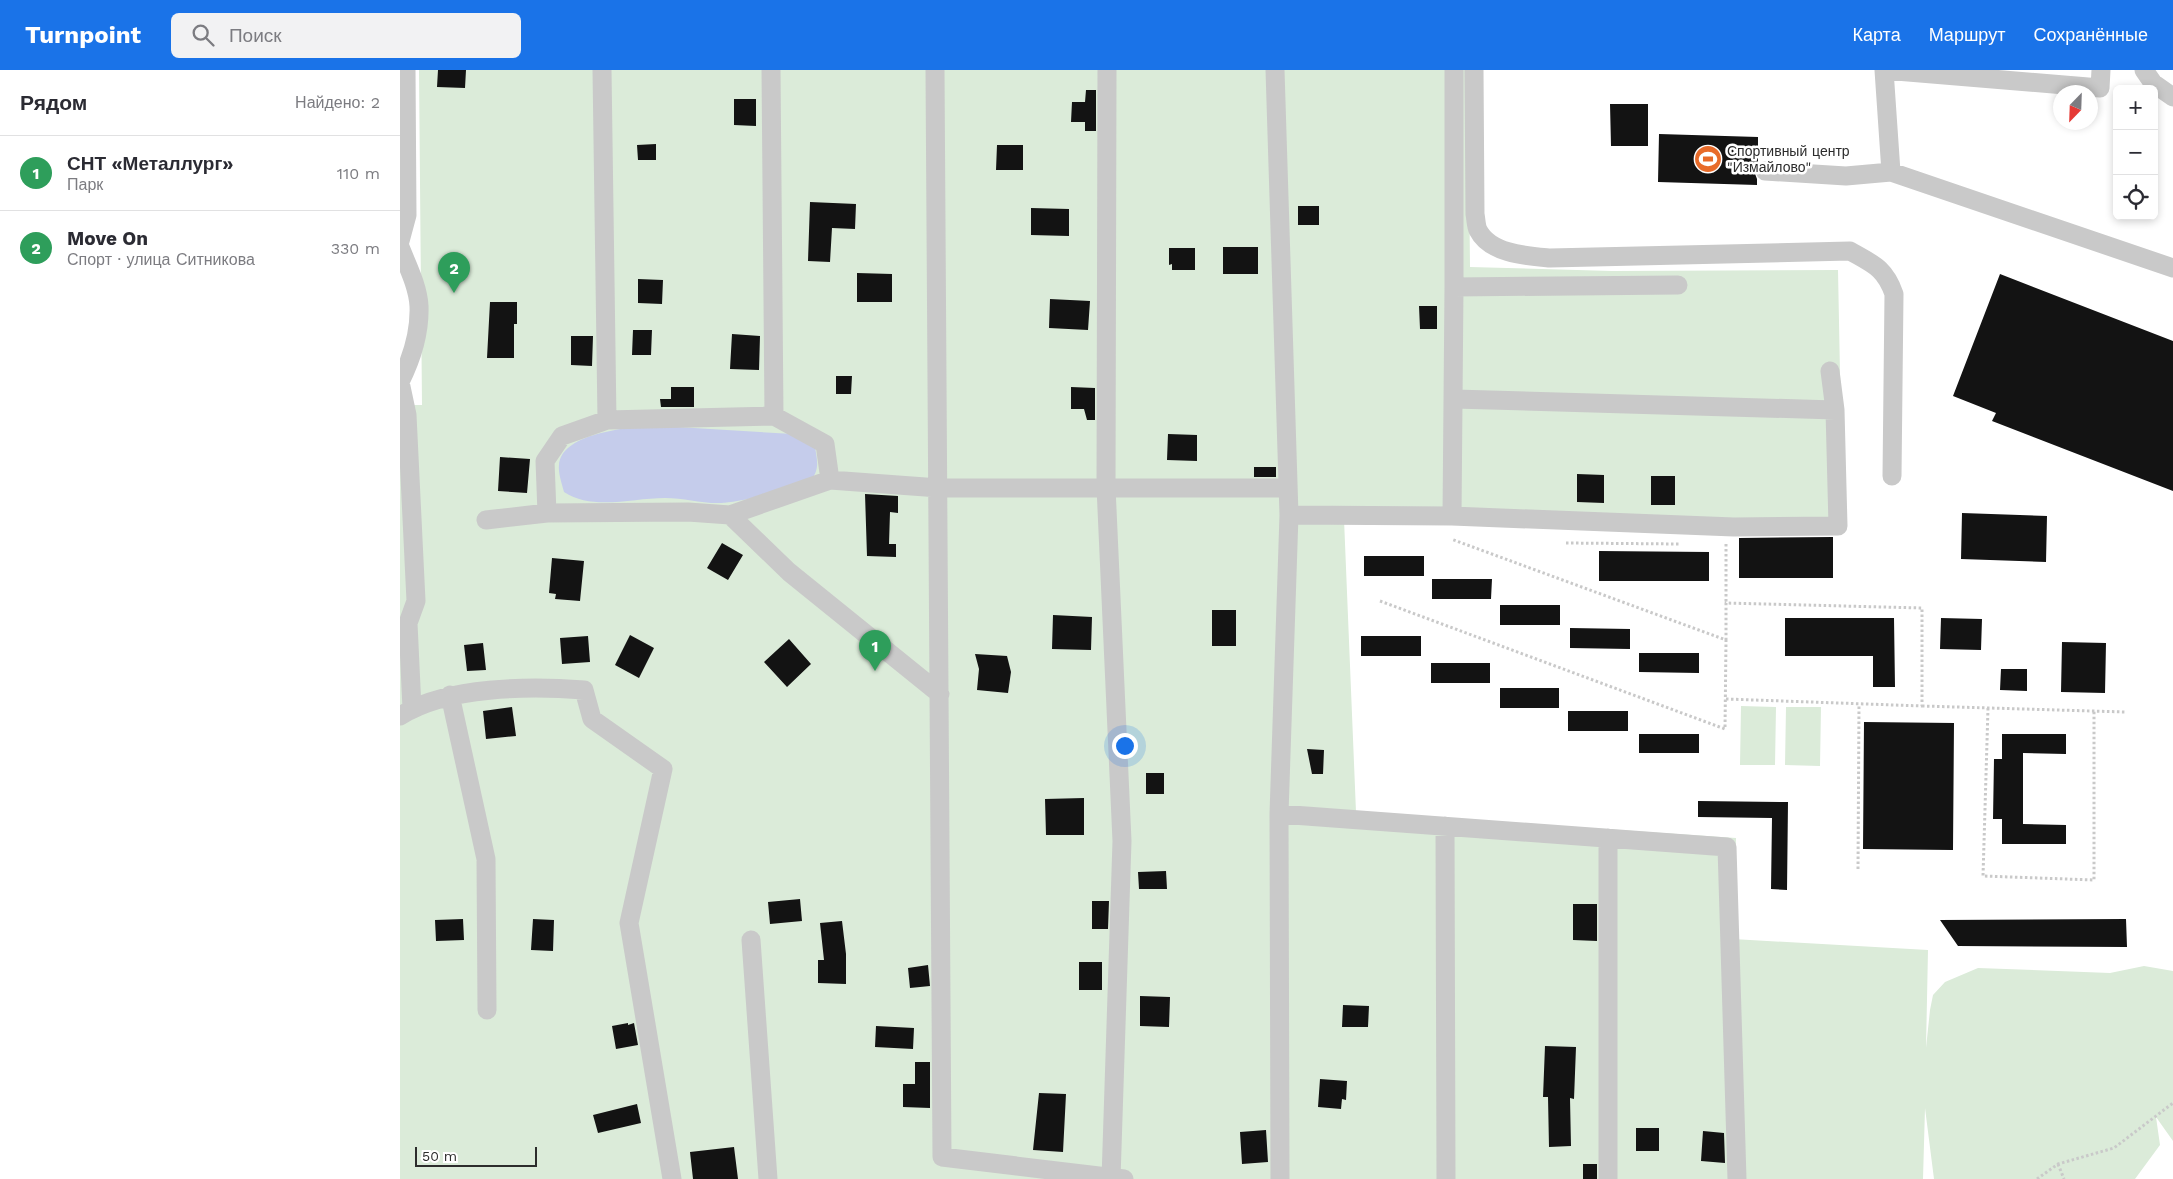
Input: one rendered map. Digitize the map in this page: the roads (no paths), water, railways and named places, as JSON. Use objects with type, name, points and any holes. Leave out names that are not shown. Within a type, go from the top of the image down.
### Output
[{"type":"street","points":[[400,241],[408,215],[406,70]]},
{"type":"street","points":[[602,70],[607,420]]},
{"type":"street","points":[[772,70],[774,416]]},
{"type":"street","points":[[935,70],[942,1157],[1115,1179],[1122,841],[1106,487],[1107,70]]},
{"type":"street","points":[[1275,70],[1289,515],[1280,814],[1280,1179]]},
{"type":"street","points":[[1452,516],[1454,70]]},
{"type":"street","points":[[1474,70],[1475,214],[1478,230],[1489,242],[1513,255],[1550,258],[1850,251],[1872,264],[1888,278],[1894,294],[1892,476]]},
{"type":"street","points":[[1891,172],[1884,70],[2100,88],[2101,70]]},
{"type":"street","points":[[2144,70],[2153,83],[2173,97]]},
{"type":"street","points":[[1765,171],[1846,176],[1891,172],[2173,268]]},
{"type":"street","points":[[400,246],[412,277],[418,306],[413,354],[400,382],[407,414],[416,602],[408,624],[406,713],[450,695],[543,687],[584,690],[592,720],[663,769],[629,923],[672,1179]]},
{"type":"street","points":[[1454,287],[1678,285]]},
{"type":"street","points":[[1289,515],[1452,516],[1734,527],[1838,526],[1835,410],[1830,371]]},
{"type":"street","points":[[1454,399],[1835,410]]},
{"type":"street","points":[[547,513],[545,461],[562,436],[607,420],[774,416],[825,444],[830,480]]},
{"type":"street","points":[[486,520],[547,513],[688,512],[730,515],[830,480],[939,488],[1288,488]]},
{"type":"street","points":[[730,515],[789,572],[940,694]]},
{"type":"street","points":[[450,695],[486,859],[487,1010]]},
{"type":"street","points":[[1280,814],[1727,847],[1737,1179]]},
{"type":"street","points":[[1445,826],[1446,1179]]},
{"type":"street","points":[[1608,838],[1608,1179]]},
{"type":"street","points":[[751,940],[768,1179]]},
{"type":"water","points":[[644,425],[793,434],[815,447],[816,472],[811,480],[796,487],[754,498],[722,503],[665,498],[600,502],[575,498],[564,492],[559,465],[562,455],[570,446],[593,435]]},
{"type":"place","name":"Спортивный центр \"Измайлово\"","points":[[1708,159]]},
{"type":"place","name":"Move On","points":[[454,293]]},
{"type":"place","name":"СНТ «Металлург»","points":[[875,671]]}]
